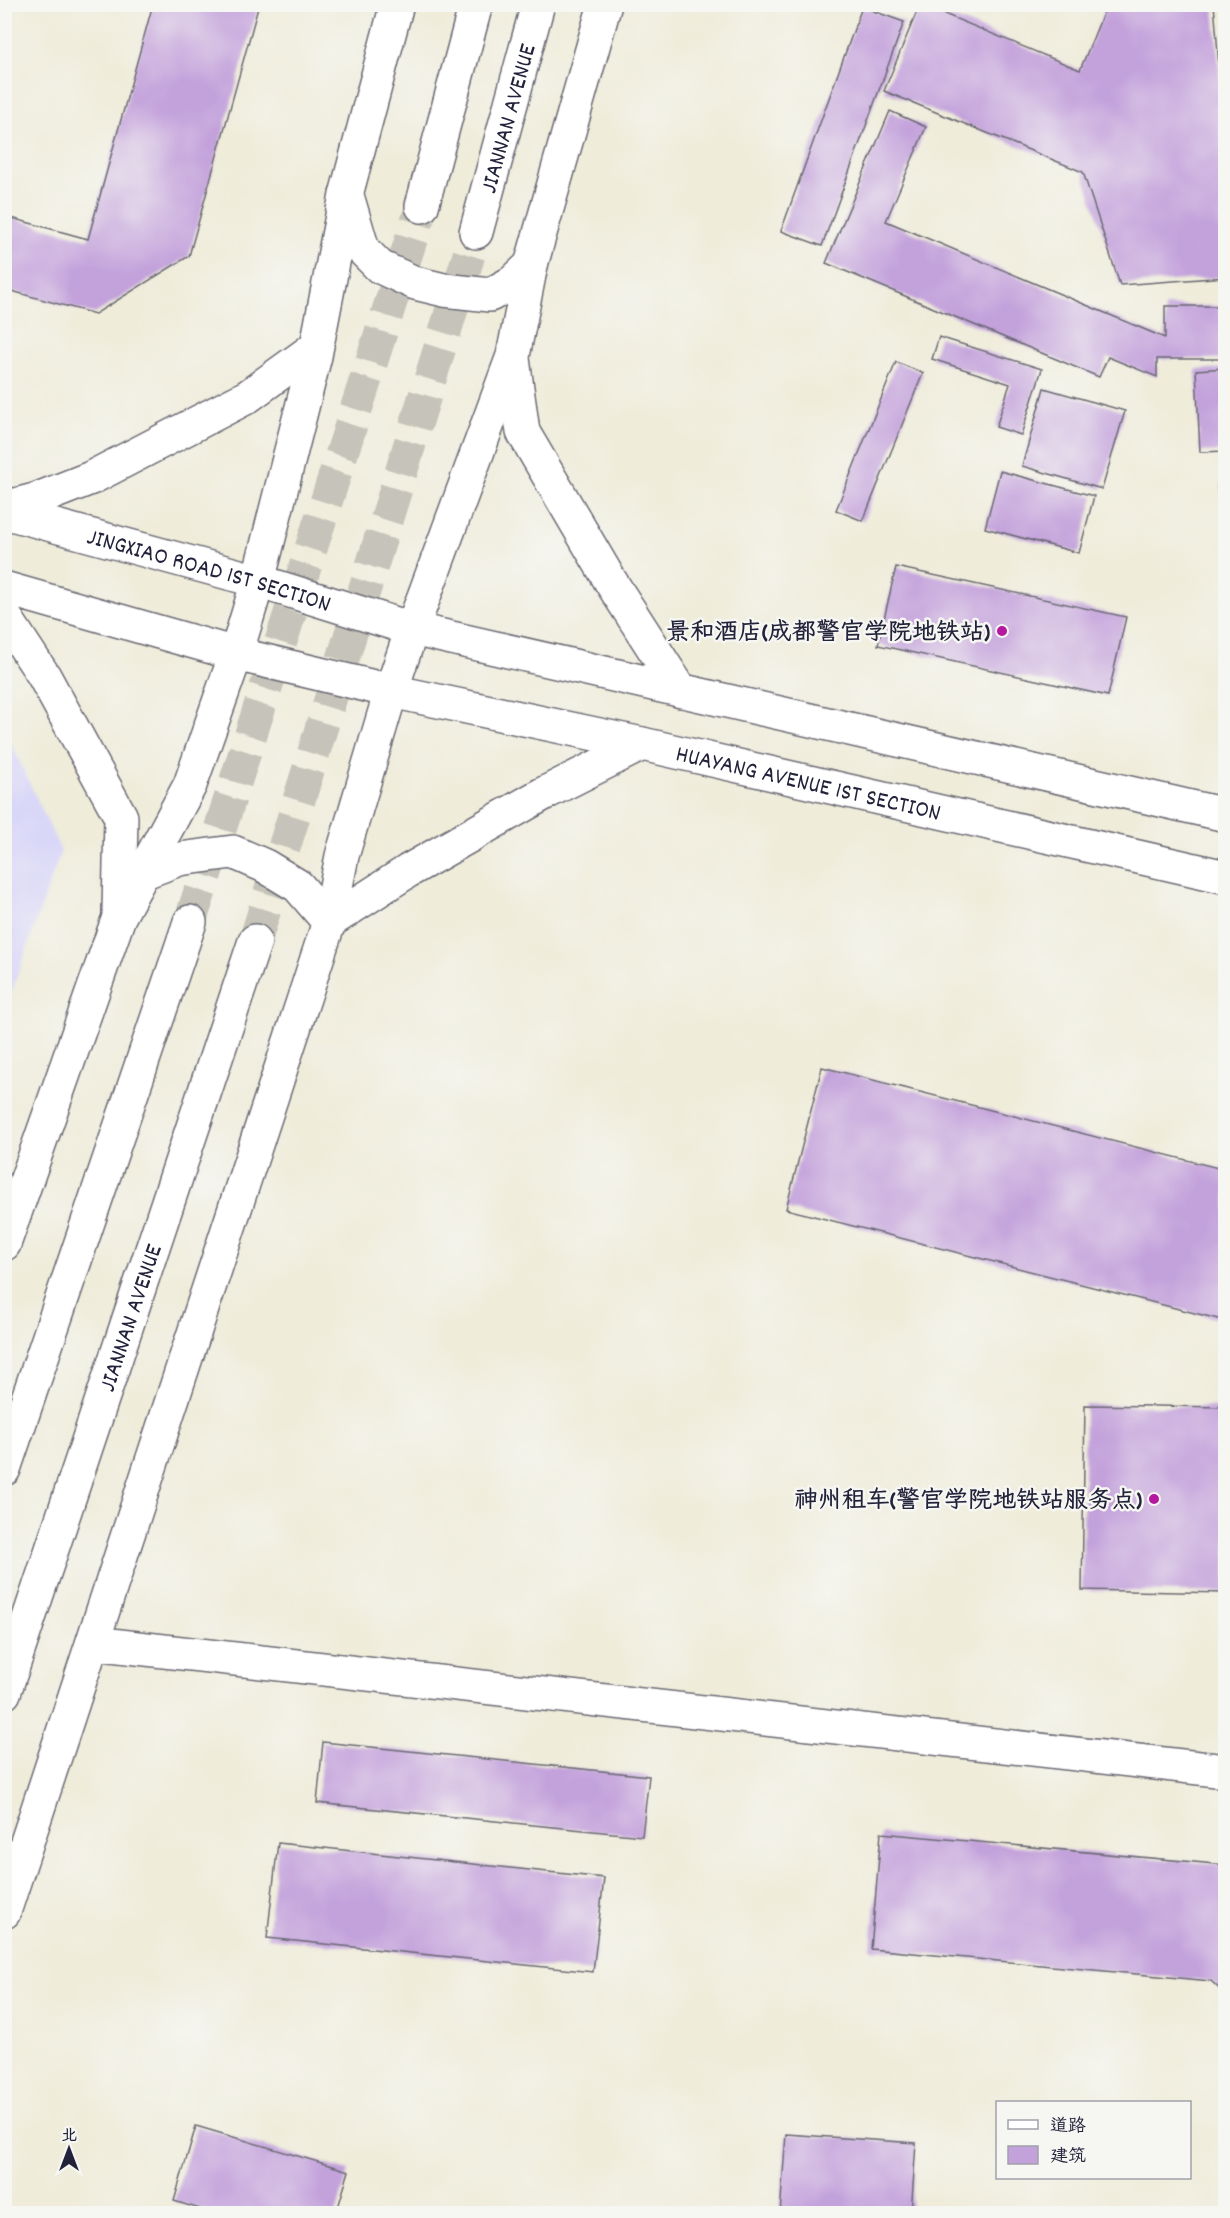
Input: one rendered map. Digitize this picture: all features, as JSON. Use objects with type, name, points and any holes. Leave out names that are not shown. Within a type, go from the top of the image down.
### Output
[{"type":"main road","points":[[4,1244],[119,917],[190,785],[236,654],[258,581],[316,347],[346,195],[397,4]]},
{"type":"main road","points":[[422,206],[476,4]]},
{"type":"main road","name":"JIANNAN AVENUE","points":[[476,232],[538,4]]},
{"type":"main road","points":[[4,1912],[329,922],[342,856],[391,691],[513,356],[531,265],[605,4]]},
{"type":"main road","points":[[346,195],[363,250],[380,267],[415,283],[444,290],[490,295],[513,282],[531,265]]},
{"type":"main road","points":[[4,510],[91,478],[246,397],[316,347]]},
{"type":"main road","points":[[513,356],[523,432],[611,582],[681,691]]},
{"type":"main road","name":"JINGXIAO ROAD 1ST SECTION","points":[[4,510],[258,581],[412,629]]},
{"type":"main road","points":[[4,588],[236,654],[391,691]]},
{"type":"main road","points":[[4,615],[44,676],[121,817],[119,917]]},
{"type":"main road","points":[[412,629],[1226,815]]},
{"type":"main road","name":"HUAYANG AVENUE 1ST SECTION","points":[[391,691],[642,744],[1226,877]]},
{"type":"main road","points":[[329,922],[408,871],[543,794],[642,744]]},
{"type":"main road","points":[[142,873],[179,859],[233,852],[265,866],[298,886],[329,922]]},
{"type":"main road","points":[[4,1469],[190,922]]},
{"type":"main road","name":"JIANNAN AVENUE","points":[[4,1693],[255,941]]},
{"type":"main road","points":[[93,1643],[1226,1771]]},
{"type":"shaded area","points":[[5,730],[61,851],[5,1011]]},
{"type":"building","points":[[153,4],[259,4],[189,256],[95,314],[4,289],[4,216],[88,239]]},
{"type":"building","points":[[920,4],[1080,70],[1107,4],[1214,4],[1226,152],[1226,277],[1120,285],[1083,172],[884,91]]},
{"type":"building","points":[[862,7],[904,22],[822,246],[781,231]]},
{"type":"building","points":[[890,111],[926,127],[886,221],[1165,338],[1165,306],[1226,306],[1226,359],[1157,359],[1157,377],[1108,357],[1099,377],[826,263]]},
{"type":"building","points":[[939,337],[1042,369],[1021,435],[996,427],[1010,384],[932,359]]},
{"type":"building","points":[[896,362],[923,373],[863,521],[836,510]]},
{"type":"building","points":[[1226,368],[1226,451],[1200,452],[1196,370]]},
{"type":"building","points":[[1044,388],[1125,411],[1102,489],[1022,466]]},
{"type":"building","points":[[1000,471],[1094,496],[1079,553],[985,528]]},
{"type":"building","points":[[1226,478],[1226,522],[1224,522],[1221,479]]},
{"type":"building","name":"景和酒店(成都警官学院地铁站)","points":[[896,567],[1126,617],[1108,696],[878,645]]},
{"type":"building","points":[[822,1067],[1226,1170],[1226,1321],[786,1209]]},
{"type":"building","name":"神州租车(警官学院地铁站服务点)","points":[[1085,1405],[1226,1407],[1226,1593],[1082,1590]]},
{"type":"building","points":[[323,1742],[649,1776],[642,1836],[317,1803]]},
{"type":"building","points":[[881,1833],[1226,1865],[1226,1995],[1211,1981],[871,1949]]},
{"type":"building","points":[[278,1843],[604,1878],[593,1972],[267,1938]]},
{"type":"building","points":[[196,2126],[349,2171],[336,2214],[216,2214],[174,2201]]},
{"type":"building","points":[[786,2134],[916,2143],[911,2214],[780,2214]]},
{"type":"tunnel","points":[[190,922],[422,206]]},
{"type":"tunnel","points":[[255,941],[476,232]]},
{"type":"place","name":"景和酒店(成都警官学院地铁站)","points":[[1002,631]]},
{"type":"place","name":"神州租车(警官学院地铁站服务点)","points":[[1154,1499]]}]
